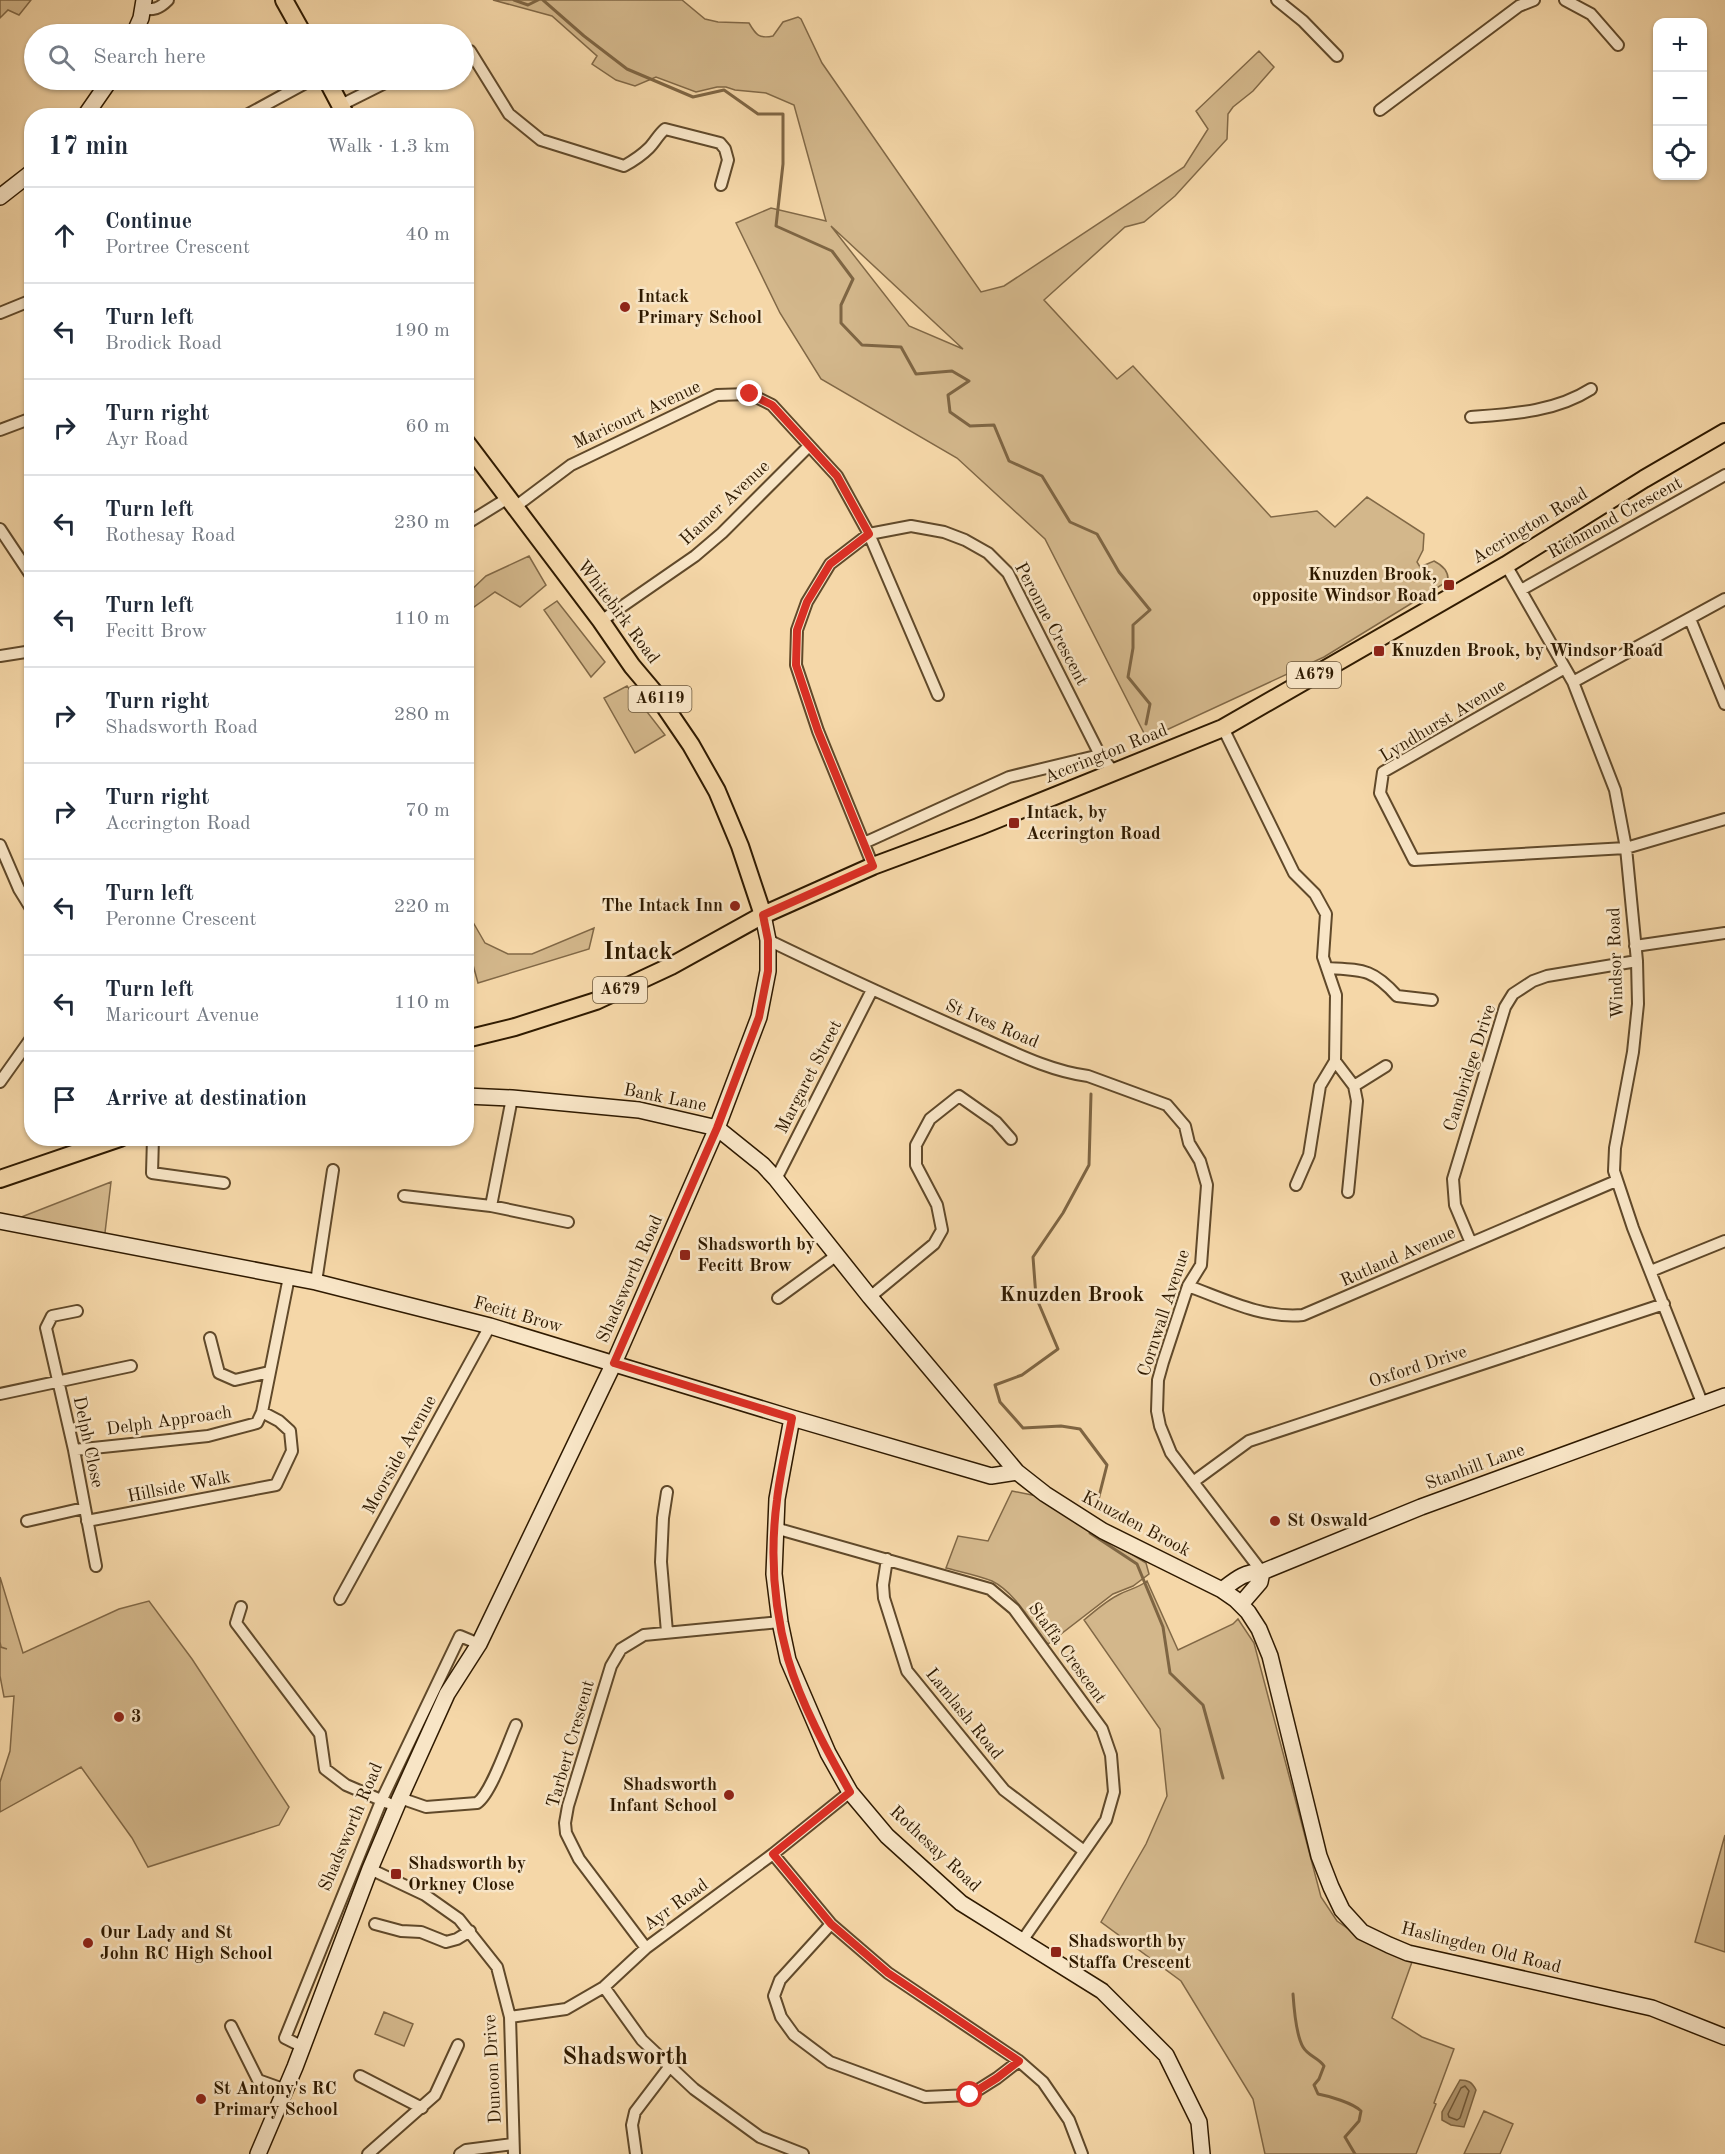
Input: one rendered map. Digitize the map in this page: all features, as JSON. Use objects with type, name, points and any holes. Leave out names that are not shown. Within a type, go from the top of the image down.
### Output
[{"type":"main road","points":[[284,0],[297,24]]},
{"type":"main road","points":[[137,24],[143,5]]},
{"type":"main road","points":[[91,108],[103,90]]},
{"type":"main road","points":[[333,90],[343,108]]},
{"type":"main road","points":[[0,195],[24,178]]},
{"type":"main road","name":"Accrington Road","points":[[474,1037],[515,1027],[596,1000],[671,966],[763,915],[873,866],[1223,728],[1506,565],[1644,479],[1725,432]]},
{"type":"main road","name":"Whitebirk Road","points":[[474,453],[602,621],[684,735],[717,791],[740,846],[763,915]]},
{"type":"main road","name":"Shadsworth Road","points":[[258,2154],[286,2090],[370,1869],[398,1803],[447,1694],[479,1644],[614,1363],[717,1128],[759,1017],[768,971],[768,940],[763,915]]},
{"type":"main road","name":"Bank Lane","points":[[474,1096],[639,1110],[717,1128],[763,1165],[776,1179],[870,1297],[1017,1472]]},
{"type":"main road","points":[[0,1179],[82,1146]]},
{"type":"main road","name":"Fecitt Brow","points":[[0,1221],[316,1282],[490,1326],[991,1476],[1017,1472]]},
{"type":"main road","name":"Stanhill Lane","points":[[1222,1590],[1244,1575],[1262,1572],[1421,1507],[1725,1396]]},
{"type":"main road","name":"Rothesay Road","points":[[792,1418],[777,1499],[774,1574],[788,1660],[828,1753],[850,1792],[887,1836],[961,1903],[1102,1991],[1166,2055],[1199,2122],[1202,2154]]},
{"type":"main road","name":"Knuzden Brook","points":[[1017,1472],[1045,1494],[1103,1531],[1222,1590],[1241,1604]]},
{"type":"main road","points":[[1241,1604],[1260,1582],[1262,1572]]},
{"type":"main road","name":"Haslingden Old Road","points":[[1241,1604],[1254,1620],[1270,1656],[1323,1867],[1342,1910],[1362,1932],[1408,1953],[1652,2008],[1725,2037]]},
{"type":"street","points":[[143,5],[154,10],[168,0]]},
{"type":"street","points":[[1277,0],[1303,21],[1337,56]]},
{"type":"street","points":[[1380,110],[1519,6],[1534,0]]},
{"type":"street","points":[[1565,0],[1591,14],[1618,45]]},
{"type":"street","points":[[474,57],[509,114],[542,140],[624,166],[650,147],[665,129],[676,131],[720,143],[725,149],[728,160],[722,185]]},
{"type":"street","points":[[259,108],[292,90]]},
{"type":"street","points":[[347,108],[375,90]]},
{"type":"street","points":[[0,313],[24,303]]},
{"type":"street","points":[[1471,417],[1541,409],[1566,402],[1590,389]]},
{"type":"street","name":"Maricourt Avenue","points":[[474,520],[511,502],[571,465],[717,395],[750,394],[772,405],[837,476],[869,534],[938,695]]},
{"type":"street","points":[[0,430],[24,421]]},
{"type":"street","name":"Hamer Avenue","points":[[602,621],[695,556],[722,533],[809,446]]},
{"type":"street","name":"Richmond Crescent","points":[[1521,590],[1725,475]]},
{"type":"street","name":"Peronne Crescent","points":[[873,866],[818,731],[796,665],[797,630],[807,602],[830,564],[869,534],[911,526],[944,532],[965,540],[988,554],[1008,573],[1100,755],[1114,772]]},
{"type":"street","points":[[1,534],[24,566]]},
{"type":"street","name":"Windsor Road","points":[[1506,565],[1573,682],[1614,790],[1626,849],[1637,962],[1638,1004],[1633,1052],[1615,1148],[1616,1181],[1703,1405]]},
{"type":"street","points":[[1573,682],[1725,599]]},
{"type":"street","points":[[1690,619],[1725,704]]},
{"type":"street","points":[[0,656],[24,652]]},
{"type":"street","name":"Lyndhurst Avenue","points":[[1565,668],[1383,772],[1380,793],[1414,860],[1626,849]]},
{"type":"street","points":[[1223,728],[1294,873],[1316,894],[1326,914],[1323,957],[1336,995],[1335,1061],[1320,1086],[1309,1155],[1296,1185]]},
{"type":"street","name":"Accrington Road","points":[[864,843],[1009,777],[1100,755]]},
{"type":"street","points":[[1626,849],[1725,819]]},
{"type":"street","points":[[0,845],[24,897]]},
{"type":"street","points":[[1635,946],[1725,933]]},
{"type":"street","name":"St Ives Road","points":[[768,940],[872,990],[1031,1059],[1078,1075],[1088,1076],[1167,1105],[1185,1126],[1190,1143]]},
{"type":"street","name":"Cambridge Drive","points":[[1471,1243],[1455,1204],[1453,1179],[1505,1007],[1514,994],[1533,981],[1547,976],[1637,962]]},
{"type":"street","points":[[1327,968],[1363,970],[1382,979],[1397,996],[1432,1000]]},
{"type":"street","name":"Margaret Street","points":[[776,1179],[872,990]]},
{"type":"street","points":[[0,1082],[24,1048]]},
{"type":"street","points":[[1335,1061],[1354,1086],[1357,1101],[1348,1192]]},
{"type":"street","points":[[1354,1086],[1386,1066]]},
{"type":"street","points":[[870,1297],[934,1244],[942,1230],[937,1205],[916,1165],[916,1145],[930,1119],[959,1096],[996,1122],[1011,1139]]},
{"type":"street","points":[[490,1206],[512,1098]]},
{"type":"street","name":"Cornwall Avenue","points":[[1190,1143],[1200,1161],[1207,1185],[1201,1265],[1188,1286],[1163,1362],[1156,1398],[1160,1426],[1181,1468],[1262,1572]]},
{"type":"street","points":[[153,1146],[152,1173],[224,1183]]},
{"type":"street","points":[[316,1282],[333,1170]]},
{"type":"street","name":"Rutland Avenue","points":[[1188,1286],[1255,1310],[1290,1316],[1303,1315],[1616,1181]]},
{"type":"street","points":[[404,1196],[490,1206],[568,1222]]},
{"type":"street","points":[[1651,1271],[1720,1239]]},
{"type":"street","points":[[778,1298],[837,1255]]},
{"type":"street","points":[[262,1412],[289,1277]]},
{"type":"street","name":"Oxford Drive","points":[[1193,1482],[1249,1441],[1664,1304]]},
{"type":"street","name":"Delph Close","points":[[77,1311],[52,1316],[46,1328],[74,1450],[96,1566]]},
{"type":"street","name":"Moorside Avenue","points":[[340,1599],[490,1326]]},
{"type":"street","points":[[210,1338],[219,1374],[235,1380],[269,1372]]},
{"type":"street","name":"Delph Close","points":[[0,1394],[131,1366]]},
{"type":"street","name":"Delph Approach","points":[[74,1450],[208,1436],[257,1423],[262,1412]]},
{"type":"street","name":"Hillside Walk","points":[[87,1521],[276,1485],[292,1451],[290,1431],[279,1421],[262,1412]]},
{"type":"street","points":[[667,1491],[662,1528],[661,1562],[667,1632]]},
{"type":"street","name":"Delph Close","points":[[27,1521],[84,1508]]},
{"type":"street","name":"Staffa Crescent","points":[[775,1528],[990,1589],[1014,1609],[1102,1729],[1111,1755],[1114,1792],[1106,1820],[1022,1941]]},
{"type":"street","name":"Lamlash Road","points":[[886,1559],[884,1598],[907,1671],[1004,1790],[1084,1851]]},
{"type":"street","points":[[241,1606],[236,1623],[320,1734],[325,1769],[346,1785],[382,1799],[426,1807],[477,1803],[481,1801],[490,1785],[516,1725]]},
{"type":"street","name":"Tarbert Crescent","points":[[646,1948],[579,1859],[566,1833],[568,1806],[616,1655],[635,1639],[644,1635],[780,1622]]},
{"type":"street","name":"Shadsworth Road","points":[[303,2047],[285,2038],[382,1799],[460,1636],[479,1644]]},
{"type":"street","name":"Ayr Road","points":[[510,2018],[566,2009],[604,1987],[646,1948],[773,1854],[850,1792]]},
{"type":"street","points":[[773,1854],[831,1924],[888,1973],[1019,2061],[1043,2082],[1070,2120],[1082,2154]]},
{"type":"street","name":"Dunoon Drive","points":[[370,1869],[425,1895],[459,1919],[497,1967],[510,2018],[514,2149]]},
{"type":"street","points":[[375,1924],[401,1931],[421,1932],[446,1942],[457,1939],[470,1931]]},
{"type":"street","points":[[831,1924],[780,1980],[774,1996],[781,2018],[794,2035],[830,2062],[925,2097],[970,2095],[1019,2061]]},
{"type":"street","points":[[604,1987],[642,2040],[694,2089],[760,2137],[803,2154]]},
{"type":"street","points":[[231,2026],[258,2080],[286,2090]]},
{"type":"street","points":[[368,2154],[435,2095],[458,2045]]},
{"type":"street","points":[[636,2154],[632,2125],[635,2112],[670,2066]]},
{"type":"street","points":[[360,2076],[422,2108]]},
{"type":"street","points":[[460,2154],[466,2150],[514,2149]]},
{"type":"shaded area","points":[[0,0],[31,0],[19,15],[8,10],[0,18]]},
{"type":"shaded area","points":[[493,0],[682,0],[705,19],[718,22],[749,23],[756,33],[764,37],[773,36],[783,22],[798,17],[822,63],[981,292],[1004,286],[1184,167],[1208,129],[1196,111],[1259,51],[1274,67],[1228,114],[1227,139],[1175,196],[1144,222],[1125,227],[1044,300],[1117,379],[1133,366],[1271,517],[1317,511],[1335,527],[1367,497],[1424,534],[1423,550],[1417,562],[1420,567],[1434,561],[1446,571],[1448,581],[1324,657],[1147,739],[1045,539],[957,458],[821,379],[780,313],[736,223],[771,208],[826,221],[794,105],[766,93],[726,87],[696,92],[656,77],[635,86],[616,80],[592,64],[597,56],[552,16]],"holes":[[[831,226],[963,349],[909,326]]]},
{"type":"shaded area","points":[[529,556],[546,585],[520,607],[495,592],[474,607],[474,587],[486,576]]},
{"type":"shaded area","points":[[557,601],[605,662],[591,677],[544,610]]},
{"type":"shaded area","points":[[627,686],[665,735],[635,753],[604,698]]},
{"type":"shaded area","points":[[474,924],[485,943],[508,954],[532,954],[594,928],[589,949],[478,983],[474,968]]},
{"type":"shaded area","points":[[111,1182],[104,1241],[6,1223]]},
{"type":"shaded area","points":[[1012,1491],[1037,1496],[1146,1563],[1149,1574],[1133,1586],[1113,1594],[1048,1644],[1016,1601],[1001,1586],[975,1575],[946,1568],[958,1536],[988,1541]]},
{"type":"shaded area","points":[[0,1577],[23,1653],[119,1609],[149,1601],[192,1659],[289,1807],[279,1825],[148,1867],[132,1838],[81,1767],[0,1812],[0,1782],[10,1751],[14,1696],[4,1697],[0,1676],[0,1647],[7,1649],[1,1647],[0,1642]]},
{"type":"shaded area","points":[[1147,1581],[1178,1650],[1233,1624],[1238,1619],[1254,1643],[1321,1897],[1337,1921],[1369,1943],[1412,1962],[1392,2018],[1422,2037],[1454,2049],[1416,2154],[1265,2154],[1253,2099],[1181,1981],[1101,1922],[1146,1844],[1167,1796],[1160,1729],[1084,1620],[1110,1599]]},
{"type":"shaded area","points":[[1725,1835],[1725,1952],[1695,1942]]},
{"type":"shaded area","points":[[384,2012],[413,2024],[404,2046],[375,2034]]},
{"type":"shaded area","points":[[1484,2111],[1513,2124],[1500,2154],[1464,2154]]},
{"type":"water","points":[[1460,2080],[1470,2082],[1476,2090],[1464,2127],[1451,2125],[1442,2120],[1442,2112]]},
{"type":"waterway","points":[[514,0],[528,5],[538,0]]},
{"type":"waterway","points":[[543,0],[627,69],[693,97],[724,90],[758,114],[783,114],[783,164],[776,226],[832,251],[853,279],[841,305],[841,323],[862,345],[901,347],[916,374],[952,371],[969,381],[948,395],[950,412],[970,426],[994,425],[1009,461],[1042,476],[1070,522],[1097,534],[1119,572],[1150,610],[1133,625],[1133,648],[1128,677],[1150,704],[1146,724]]},
{"type":"waterway","name":"Knuzden Brook","points":[[1091,1094],[1089,1165],[1063,1213],[1033,1257],[1036,1297],[1058,1349],[1022,1375],[995,1385],[1000,1402],[1023,1428],[1061,1426],[1080,1429],[1107,1465],[1096,1508]]},
{"type":"waterway","name":"Knuzden Brook","points":[[1090,1533],[1137,1564],[1163,1627],[1170,1673],[1203,1705],[1223,1778]]},
{"type":"waterway","name":"Knuzden Brook","points":[[1293,1994],[1301,2042],[1305,2050],[1324,2066],[1314,2085],[1318,2094],[1347,2103],[1361,2111],[1359,2121],[1345,2137],[1355,2154]]},
{"type":"place","name":"Intack Primary School","points":[[625,307]]},
{"type":"place","name":"Knuzden Brook, opposite Windsor Road","points":[[1449,585]]},
{"type":"place","name":"Knuzden Brook, by Windsor Road","points":[[1379,651]]},
{"type":"place","name":"Intack, by Accrington Road","points":[[1014,823]]},
{"type":"place","name":"The Intack Inn","points":[[735,906]]},
{"type":"place","name":"Shadsworth by Fecitt Brow","points":[[685,1255]]},
{"type":"place","name":"St Oswald","points":[[1275,1521]]},
{"type":"place","name":"3","points":[[119,1717]]},
{"type":"place","name":"Shadsworth Infant School","points":[[729,1795]]},
{"type":"place","name":"Shadsworth by Orkney Close","points":[[396,1874]]},
{"type":"place","name":"Our Lady and St John RC High School","points":[[88,1943]]},
{"type":"place","name":"Shadsworth by Staffa Crescent","points":[[1056,1952]]},
{"type":"place","name":"St Antony's RC Primary School","points":[[201,2099]]},
{"type":"district","name":"Intack","points":[[638,953]]},
{"type":"district","name":"Knuzden Brook","points":[[1072,1295]]},
{"type":"district","name":"Shadsworth","points":[[625,2058]]},
{"type":"route","points":[[750,394],[772,405],[837,476],[869,534],[830,564],[807,602],[797,630],[796,665],[818,731],[873,866],[763,915],[768,940],[768,971],[759,1017],[717,1128],[614,1363],[792,1418],[777,1499],[775,1528],[774,1574],[780,1622],[788,1660],[799,1689],[828,1753],[850,1792],[773,1854],[831,1924],[888,1973],[1019,2061],[970,2095]]}]
